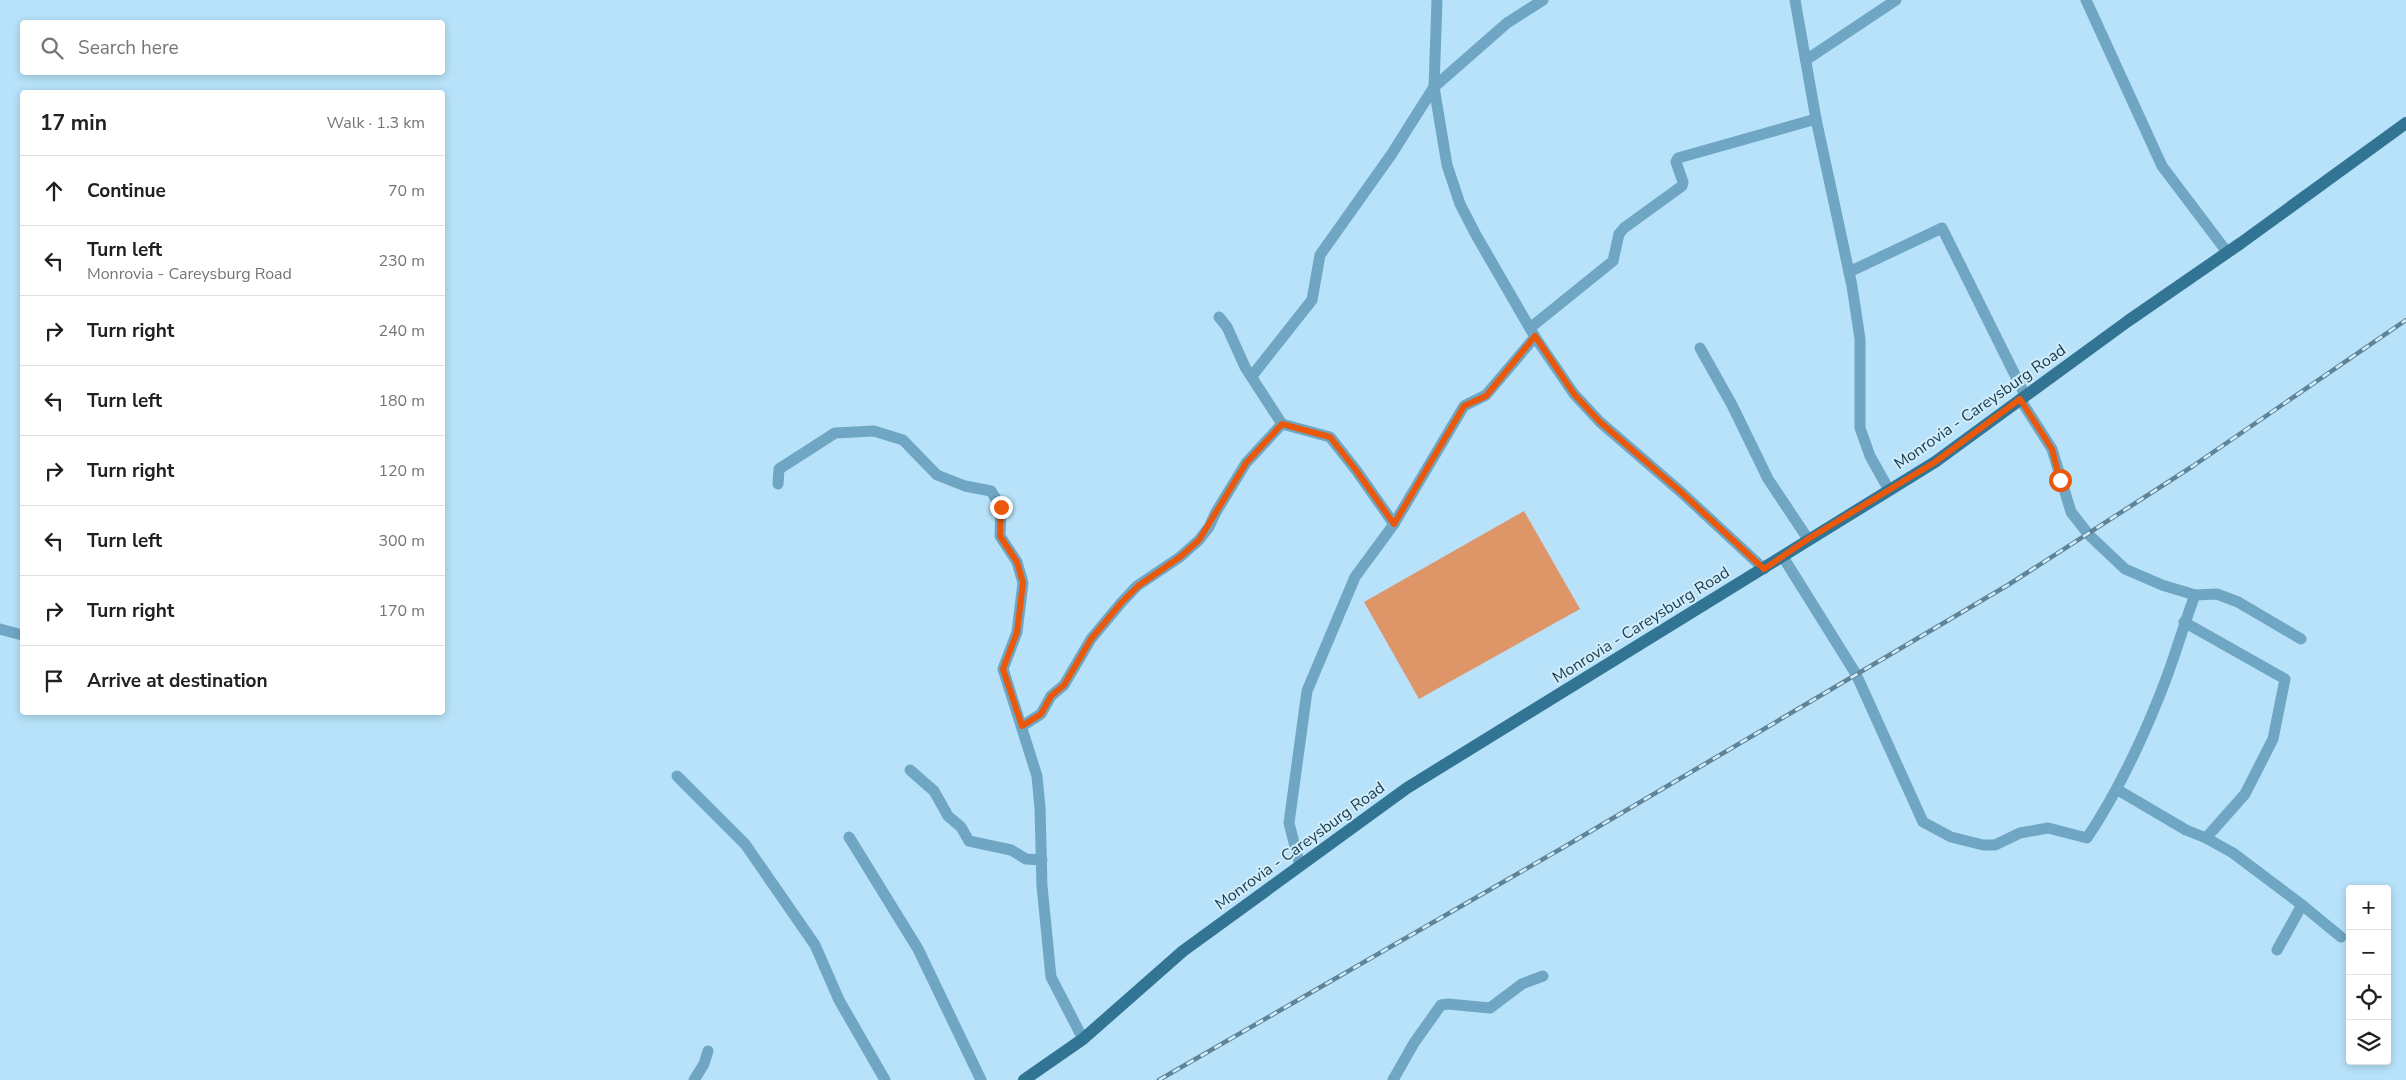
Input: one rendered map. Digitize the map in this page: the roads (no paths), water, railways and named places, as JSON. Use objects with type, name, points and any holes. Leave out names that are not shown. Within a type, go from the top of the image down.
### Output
[{"type":"main road","name":"Monrovia - Careysburg Road","points":[[1024,1080],[1038,1076],[1184,951],[1407,788],[1935,462],[2022,397],[2406,123]]},
{"type":"street","points":[[1437,0],[1434,87],[1447,165],[1460,204],[1533,332],[1574,394],[1600,422],[1681,492],[1764,569]]},
{"type":"street","points":[[1252,376],[1312,300],[1320,255],[1391,155],[1434,87],[1507,23],[1543,0]]},
{"type":"street","points":[[1795,0],[1816,119],[1849,272],[1860,339],[1860,428],[1870,456],[1889,490]]},
{"type":"street","points":[[1806,60],[1896,0]]},
{"type":"street","points":[[2086,0],[2162,166],[2227,252]]},
{"type":"street","points":[[1300,866],[1289,823],[1307,691],[1355,577],[1394,524],[1464,406],[1486,396],[1533,332],[1613,261],[1619,234],[1624,228],[1682,186],[1683,182],[1676,162],[1678,158],[1816,119]]},
{"type":"street","points":[[1849,272],[1942,228],[2022,397],[2052,449],[2071,512],[2089,535],[2125,569],[2162,586],[2195,596],[2217,594],[2238,602],[2301,639]]},
{"type":"street","points":[[1219,317],[1227,327],[1238,353],[1282,424],[1330,437],[1394,524]]},
{"type":"street","points":[[1700,348],[1732,404],[1768,479],[1808,539]]},
{"type":"street","points":[[1022,726],[1041,714],[1051,696],[1064,685],[1091,639],[1121,603],[1138,586],[1180,557],[1199,540],[1246,463],[1282,424]]},
{"type":"street","points":[[778,484],[780,469],[835,433],[874,431],[903,440],[937,475],[965,486],[991,491],[1001,507],[1000,536],[1017,562],[1023,583],[1017,632],[1003,669],[1037,776],[1044,919],[1051,977],[1083,1039]]},
{"type":"street","points":[[1783,557],[1856,674],[1923,822],[1950,837],[1983,845],[1995,846],[2020,833],[2048,828],[2087,838],[2098,825],[2118,790],[2160,696],[2184,622],[2195,596]]},
{"type":"street","points":[[2184,622],[2285,679],[2273,739],[2245,794],[2206,838]]},
{"type":"street","points":[[0,629],[20,634]]},
{"type":"street","points":[[910,770],[934,790],[948,816],[961,827],[969,841],[1011,850],[1026,859],[1042,860]]},
{"type":"street","points":[[677,776],[745,844],[815,945],[839,1000],[885,1080]]},
{"type":"street","points":[[2118,790],[2186,830],[2206,838],[2233,853],[2341,937]]},
{"type":"street","points":[[849,836],[879,882],[918,949],[981,1080]]},
{"type":"street","points":[[2277,950],[2302,905]]},
{"type":"street","points":[[1393,1080],[1414,1043],[1441,1005],[1490,1008],[1522,984],[1543,976]]},
{"type":"street","points":[[694,1080],[704,1064],[708,1051]]},
{"type":"railway","points":[[1159,1080],[1564,847],[2008,585],[2193,466],[2406,320]]}]
